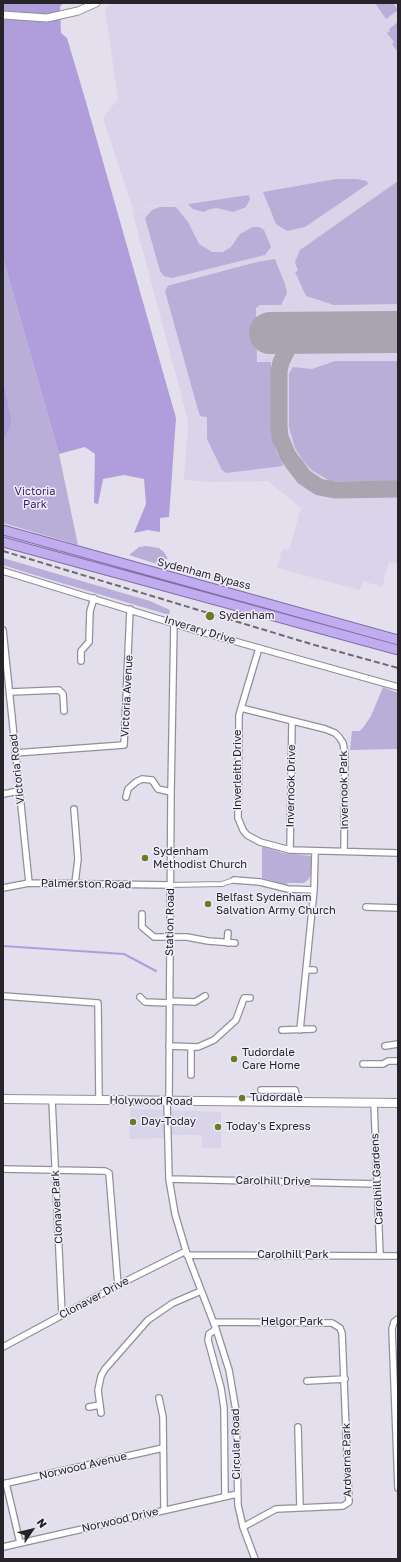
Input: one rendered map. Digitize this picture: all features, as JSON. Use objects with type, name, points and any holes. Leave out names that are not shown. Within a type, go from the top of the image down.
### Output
[{"type":"highway","name":"Sydenham Bypass","points":[[3,530],[398,640]]},
{"type":"highway","name":"Sydenham Bypass","points":[[3,542],[398,650]]},
{"type":"main road","name":"Holywood Road","points":[[3,1099],[398,1103]]},
{"type":"street","points":[[3,15],[36,18],[58,16],[78,11],[96,3]]},
{"type":"street","name":"Inverary Drive","points":[[3,570],[259,648],[398,687]]},
{"type":"street","points":[[81,660],[81,651],[89,642],[90,611],[94,598]]},
{"type":"street","name":"Victoria Avenue","points":[[15,753],[124,745],[130,609]]},
{"type":"street","name":"Station Road","points":[[168,1101],[174,622]]},
{"type":"street","name":"Victoria Road","points":[[3,630],[29,883]]},
{"type":"street","name":"Inverleith Drive","points":[[259,648],[241,708],[239,723],[239,823],[247,835],[260,842],[290,850],[315,852],[344,851],[398,853]]},
{"type":"street","points":[[10,692],[59,690],[63,694],[64,711]]},
{"type":"street","name":"Invernook Park","points":[[241,708],[331,731],[340,737],[345,754],[344,851]]},
{"type":"street","name":"Invernook Drive","points":[[290,850],[292,722]]},
{"type":"street","points":[[126,797],[128,789],[138,780],[145,779],[152,780],[162,790],[171,792]]},
{"type":"street","points":[[122,787],[128,789]]},
{"type":"street","points":[[3,794],[19,791]]},
{"type":"street","points":[[74,809],[78,859],[75,883]]},
{"type":"street","points":[[300,1030],[314,890],[315,852]]},
{"type":"street","points":[[170,885],[222,884],[234,880],[260,882],[288,889],[314,890]]},
{"type":"street","name":"Palmerston Road","points":[[3,888],[29,883],[170,885]]},
{"type":"street","points":[[366,907],[398,908]]},
{"type":"street","points":[[142,914],[142,927],[154,936],[190,937],[235,943]]},
{"type":"street","points":[[227,943],[228,933]]},
{"type":"street","points":[[306,970],[314,970]]},
{"type":"street","points":[[3,996],[98,1003],[99,1100]]},
{"type":"street","points":[[140,998],[145,1002],[195,1002],[205,996]]},
{"type":"street","points":[[169,1046],[191,1047],[205,1045],[222,1033],[236,1020],[244,998],[250,998]]},
{"type":"street","points":[[282,1030],[313,1029]]},
{"type":"street","points":[[385,1046],[398,1044]]},
{"type":"street","points":[[191,1047],[191,1076]]},
{"type":"street","points":[[363,1064],[383,1064],[388,1061],[398,1061]]},
{"type":"street","points":[[261,1090],[295,1090],[298,1102]]},
{"type":"street","name":"Clonaver Park","points":[[52,1100],[62,1315]]},
{"type":"street","name":"Circular Road","points":[[168,1101],[169,1179],[175,1214],[186,1253],[214,1322],[234,1394],[237,1494],[243,1526],[255,1559]]},
{"type":"street","name":"Carolhill Gardens","points":[[374,1103],[380,1256]]},
{"type":"street","points":[[3,1169],[105,1171],[109,1173],[118,1285]]},
{"type":"street","name":"Carolhill Drive","points":[[169,1179],[377,1184]]},
{"type":"street","name":"Clonaver Drive","points":[[3,1347],[118,1285],[186,1253]]},
{"type":"street","name":"Carolhill Park","points":[[186,1253],[398,1256]]},
{"type":"street","points":[[101,1412],[98,1390],[101,1376],[136,1332],[148,1320],[173,1303],[202,1291]]},
{"type":"street","points":[[398,1319],[394,1322],[392,1328],[395,1366],[398,1488]]},
{"type":"street","name":"Helgor Park","points":[[214,1322],[332,1322],[340,1328],[342,1333],[344,1379]]},
{"type":"street","name":"Circular Road","points":[[216,1329],[208,1336],[221,1388],[224,1408],[225,1496]]},
{"type":"street","points":[[307,1381],[344,1379]]},
{"type":"street","name":"Ardvarna Park","points":[[243,1526],[276,1509],[343,1506],[348,1502],[344,1379]]},
{"type":"street","points":[[159,1398],[163,1417],[164,1510]]},
{"type":"street","points":[[89,1407],[100,1405]]},
{"type":"street","points":[[298,1427],[300,1508]]},
{"type":"street","name":"Norwood Avenue","points":[[4,1484],[163,1448]]},
{"type":"street","points":[[4,1484],[20,1543]]},
{"type":"street","name":"Norwood Drive","points":[[3,1547],[237,1494]]},
{"type":"shaded area","points":[[3,3],[63,3],[60,7],[61,33],[67,38],[176,418],[169,517],[160,518],[160,532],[148,530],[134,533],[146,504],[144,479],[124,475],[103,479],[98,504],[94,503],[95,454],[85,447],[59,454],[3,258]]},
{"type":"shaded area","points":[[113,3],[398,3],[398,564],[389,562],[382,587],[363,581],[360,590],[277,568],[282,549],[289,550],[301,508],[268,481],[210,482],[184,480],[188,426],[187,417],[132,210],[218,194],[133,209],[103,118],[118,99],[105,8]]},
{"type":"shaded area","points":[[3,382],[11,418],[11,425],[3,440]]},
{"type":"shaded area","points":[[130,1109],[221,1112],[221,1148],[202,1148],[202,1135],[171,1135],[162,1138],[129,1139]]},
{"type":"green space","points":[[375,3],[393,3],[398,10],[386,19]]},
{"type":"green space","points":[[398,22],[398,52],[392,44],[394,42],[387,33],[390,31],[389,29]]},
{"type":"green space","points":[[336,179],[357,179],[367,181],[368,184],[305,227],[287,231],[276,224],[263,192]]},
{"type":"green space","points":[[398,181],[398,304],[334,305],[306,296],[295,272],[298,271],[295,262],[300,250]]},
{"type":"green space","points":[[249,195],[250,199],[246,207],[233,212],[217,208],[204,212],[193,209],[188,204]]},
{"type":"green space","points":[[160,207],[176,207],[188,222],[199,244],[212,252],[223,252],[231,247],[240,234],[253,227],[259,227],[264,230],[271,247],[265,255],[172,278],[164,276],[160,271],[145,218],[152,210]]},
{"type":"green space","name":"Victoria Park","points":[[3,258],[59,454],[78,545],[3,523]]},
{"type":"green space","points":[[275,259],[287,293],[281,305],[260,305],[256,308],[257,362],[271,362],[271,428],[276,451],[283,466],[226,473],[222,470],[207,439],[207,417],[200,416],[198,410],[165,291],[168,286],[174,284],[257,262]]},
{"type":"green space","points":[[335,361],[398,361],[398,481],[330,481],[313,471],[303,461],[295,448],[289,427],[289,374],[293,367],[312,369]]},
{"type":"green space","points":[[146,546],[159,548],[164,552],[168,559],[161,559],[160,565],[129,555],[139,547]]},
{"type":"green space","points":[[3,558],[150,601],[170,610],[169,615],[3,565]]},
{"type":"green space","points":[[179,583],[398,644],[398,647],[222,599],[208,593],[179,585]]},
{"type":"green space","points":[[383,687],[398,693],[398,749],[350,750],[352,731],[359,731],[363,728],[371,716]]},
{"type":"green space","points":[[262,846],[283,853],[311,856],[311,874],[308,880],[304,883],[287,883],[287,885],[262,878]]},
{"type":"waterway","points":[[3,946],[124,954],[156,971]]},
{"type":"taxiway","points":[[317,333],[296,341],[288,348],[281,362],[279,371],[279,427],[280,437],[288,456],[304,477],[319,487],[335,490],[398,489]]},
{"type":"runway","points":[[270,333],[398,332]]},
{"type":"railway","points":[[3,551],[311,644],[398,668]]},
{"type":"place","name":"Sydenham","points":[[210,616]]},
{"type":"place","name":"Sydenham Methodist Church","points":[[145,858]]},
{"type":"place","name":"Belfast Sydenham Salvation Army Church","points":[[208,904]]},
{"type":"place","name":"Tudordale Care Home","points":[[234,1059]]},
{"type":"place","name":"Tudordale","points":[[242,1098]]},
{"type":"place","name":"Day-Today","points":[[133,1122]]},
{"type":"place","name":"Today's Express","points":[[218,1127]]}]
